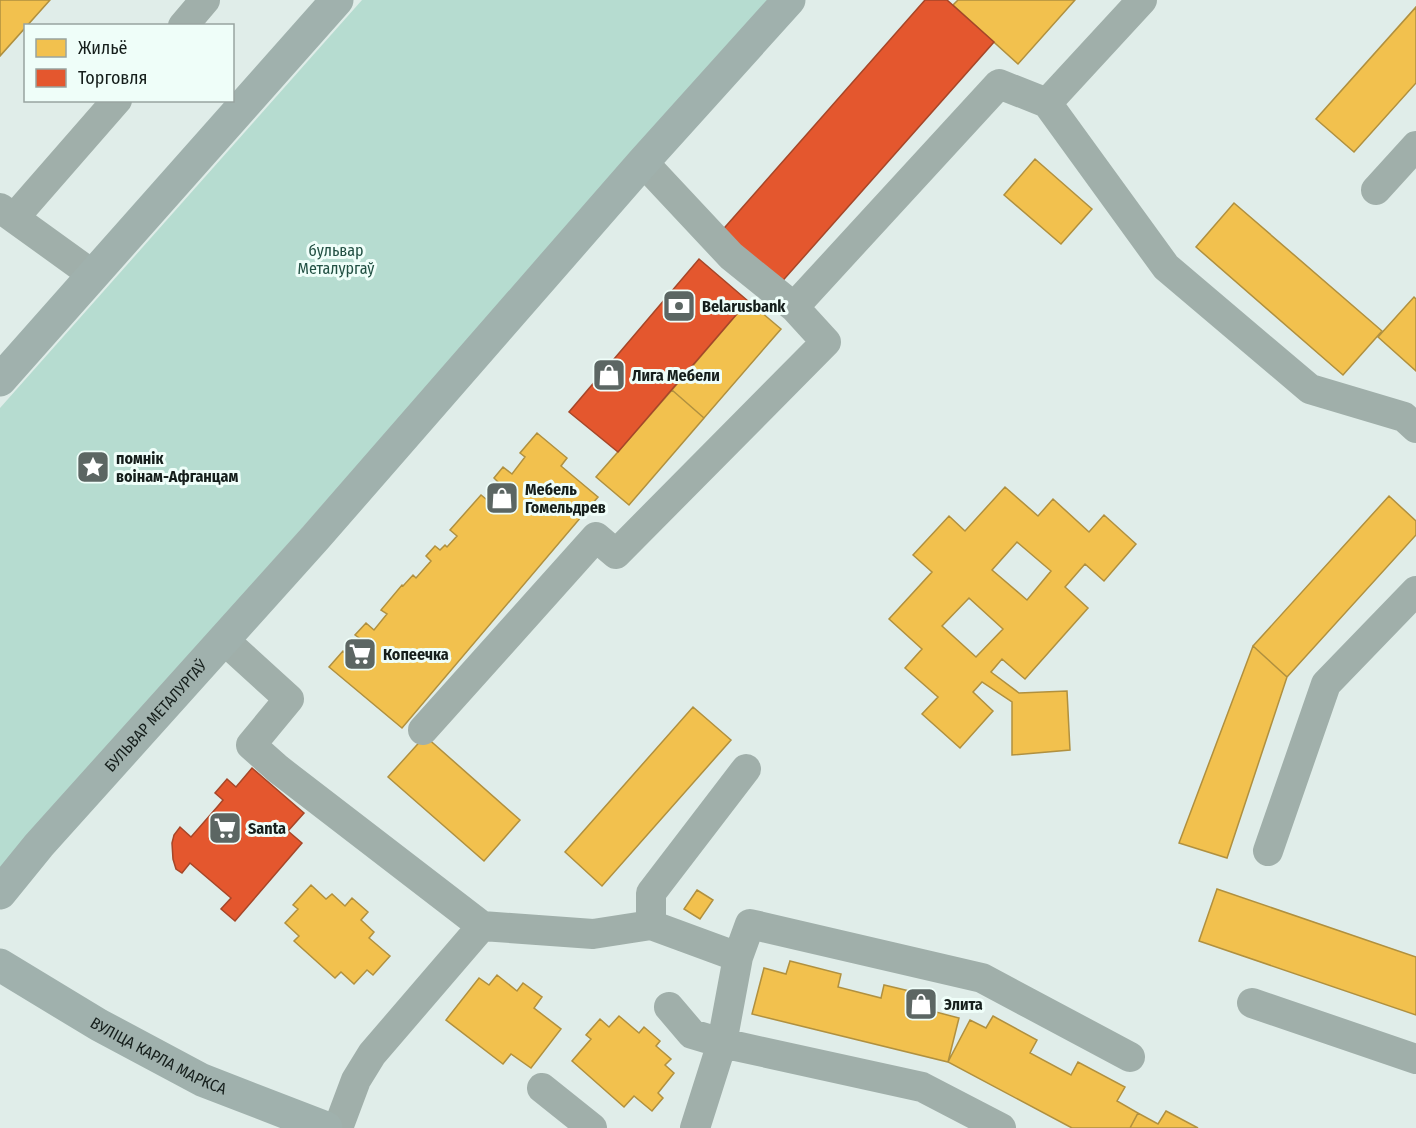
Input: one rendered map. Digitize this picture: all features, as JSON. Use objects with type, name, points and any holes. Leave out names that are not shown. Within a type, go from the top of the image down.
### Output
[{"type":"main road","points":[[0,380],[337,0]]},
{"type":"main road","name":"БУЛЬВАР МЕТАЛУРГАЎ","points":[[0,893],[39,845],[321,531],[643,162],[789,0]]},
{"type":"main road","name":"ВУЛІЦА КАРЛА МАРКСА","points":[[0,965],[99,1025],[202,1080],[326,1128]]},
{"type":"lane","points":[[185,24],[205,0]]},
{"type":"lane","points":[[1047,103],[1142,0]]},
{"type":"lane","points":[[794,307],[999,84],[1047,103],[1166,267],[1310,389],[1404,417],[1416,428]]},
{"type":"lane","points":[[93,275],[7,213],[115,102]]},
{"type":"lane","points":[[1376,190],[1416,146]]},
{"type":"lane","points":[[423,730],[596,537],[616,554],[826,342],[794,307],[731,256],[643,162]]},
{"type":"lane","points":[[1268,851],[1326,684],[1416,591]]},
{"type":"lane","points":[[224,639],[289,699],[251,745],[278,769],[482,926],[593,934],[651,925],[738,957]]},
{"type":"lane","points":[[651,925],[651,893],[746,769]]},
{"type":"lane","points":[[695,1128],[722,1043],[738,957],[750,924],[982,978],[1130,1057]]},
{"type":"lane","points":[[338,1128],[356,1080],[372,1054],[482,926]]},
{"type":"lane","points":[[1252,1003],[1416,1059]]},
{"type":"lane","points":[[669,1007],[692,1034],[722,1043],[922,1087],[1001,1128]]},
{"type":"lane","points":[[542,1088],[592,1128]]},
{"type":"green space","name":"бульвар Металургаў","points":[[362,0],[770,0],[0,869],[0,408]]},
{"type":"building: Жильё","points":[[0,0],[50,0],[29,24],[24,24],[24,29],[0,56]]},
{"type":"building: Жильё","points":[[958,0],[1075,0],[1018,64],[953,5]]},
{"type":"building: Жильё","points":[[1416,7],[1416,83],[1354,152],[1316,119]]},
{"type":"building: Жильё","points":[[1035,159],[1092,209],[1061,244],[1004,195]]},
{"type":"building: Жильё","points":[[1234,203],[1382,331],[1343,375],[1196,247]]},
{"type":"building: Жильё","points":[[1414,297],[1416,299],[1416,371],[1378,337]]},
{"type":"building: Жильё","points":[[748,301],[781,329],[704,418],[672,390]]},
{"type":"building: Жильё","points":[[672,390],[704,418],[629,505],[596,477]]},
{"type":"building: Жильё","points":[[537,433],[567,458],[561,466],[598,497],[402,728],[329,667],[343,651],[349,656],[362,640],[355,635],[366,623],[374,630],[387,614],[381,610],[402,585],[413,575],[416,578],[431,561],[426,556],[435,546],[440,550],[445,545],[447,547],[457,536],[450,530],[481,495],[486,499],[500,484],[494,478],[503,467],[512,474],[525,457],[520,453]]},
{"type":"building: Жильё","points":[[1005,487],[1038,516],[1053,499],[1089,532],[1104,515],[1136,544],[1104,581],[1085,564],[1065,587],[1088,608],[1025,679],[1002,659],[991,672],[1019,693],[1067,691],[1070,750],[1012,755],[1012,702],[982,682],[973,692],[993,711],[960,748],[922,714],[938,697],[905,668],[922,649],[889,619],[932,572],[913,555],[949,516],[965,531]],"holes":[[[1017,542],[1051,571],[1027,600],[992,570]],[[969,598],[1003,629],[976,657],[942,626]]]},
{"type":"building: Жильё","points":[[1389,496],[1416,521],[1416,535],[1287,677],[1253,646]]},
{"type":"building: Жильё","points":[[1253,646],[1287,677],[1227,858],[1179,843]]},
{"type":"building: Жильё","points":[[693,707],[731,740],[602,886],[565,852]]},
{"type":"building: Жильё","points":[[425,736],[520,820],[484,861],[388,777]]},
{"type":"building: Жильё","points":[[311,885],[326,899],[332,894],[345,906],[352,898],[368,912],[361,920],[374,932],[369,938],[390,956],[373,975],[367,970],[354,984],[341,972],[335,978],[294,941],[299,936],[285,923],[298,909],[293,905]]},
{"type":"building: Жильё","points":[[1217,889],[1416,957],[1416,1015],[1199,941]]},
{"type":"building: Жильё","points":[[697,890],[713,900],[700,919],[684,909]]},
{"type":"building: Жильё","points":[[790,961],[841,974],[838,987],[881,998],[884,985],[935,997],[932,1011],[959,1018],[948,1062],[752,1014],[764,968],[786,974]]},
{"type":"building: Жильё","points":[[497,975],[517,991],[523,983],[542,997],[534,1008],[561,1029],[531,1068],[511,1054],[503,1064],[446,1020],[479,978],[489,985]]},
{"type":"building: Жильё","points":[[619,1016],[639,1033],[644,1027],[660,1041],[656,1046],[671,1059],[665,1065],[674,1073],[658,1093],[663,1098],[652,1111],[634,1096],[624,1107],[572,1061],[591,1039],[586,1035],[600,1019],[609,1027]]},
{"type":"building: Жильё","points":[[993,1016],[1037,1040],[1030,1053],[1071,1075],[1078,1062],[1125,1087],[1117,1101],[1138,1113],[1130,1128],[1072,1128],[948,1062],[970,1020],[986,1028]]},
{"type":"building: Жильё","points":[[1166,1111],[1198,1128],[1130,1128],[1138,1113],[1158,1124]]},
{"type":"building: Торговля","points":[[925,0],[947,0],[994,42],[778,286],[719,234]]},
{"type":"building: Торговля","points":[[699,259],[748,301],[618,452],[569,412]]},
{"type":"building: Торговля","points":[[252,768],[304,813],[288,831],[302,843],[235,921],[221,909],[231,898],[190,863],[182,873],[176,869],[172,843],[180,827],[191,837],[218,806],[223,800],[215,793],[227,779],[236,787]]},
{"type":"place","name":"Belarusbank","points":[[679,306]]},
{"type":"place","name":"Лига Мебели","points":[[609,375]]},
{"type":"place","name":"помнік воінам-Афганцам","points":[[93,467]]},
{"type":"place","name":"Мебель Гомельдрев","points":[[502,498]]},
{"type":"place","name":"Копеечка","points":[[360,654]]},
{"type":"place","name":"Santa","points":[[225,828]]},
{"type":"place","name":"Элита","points":[[921,1004]]}]
